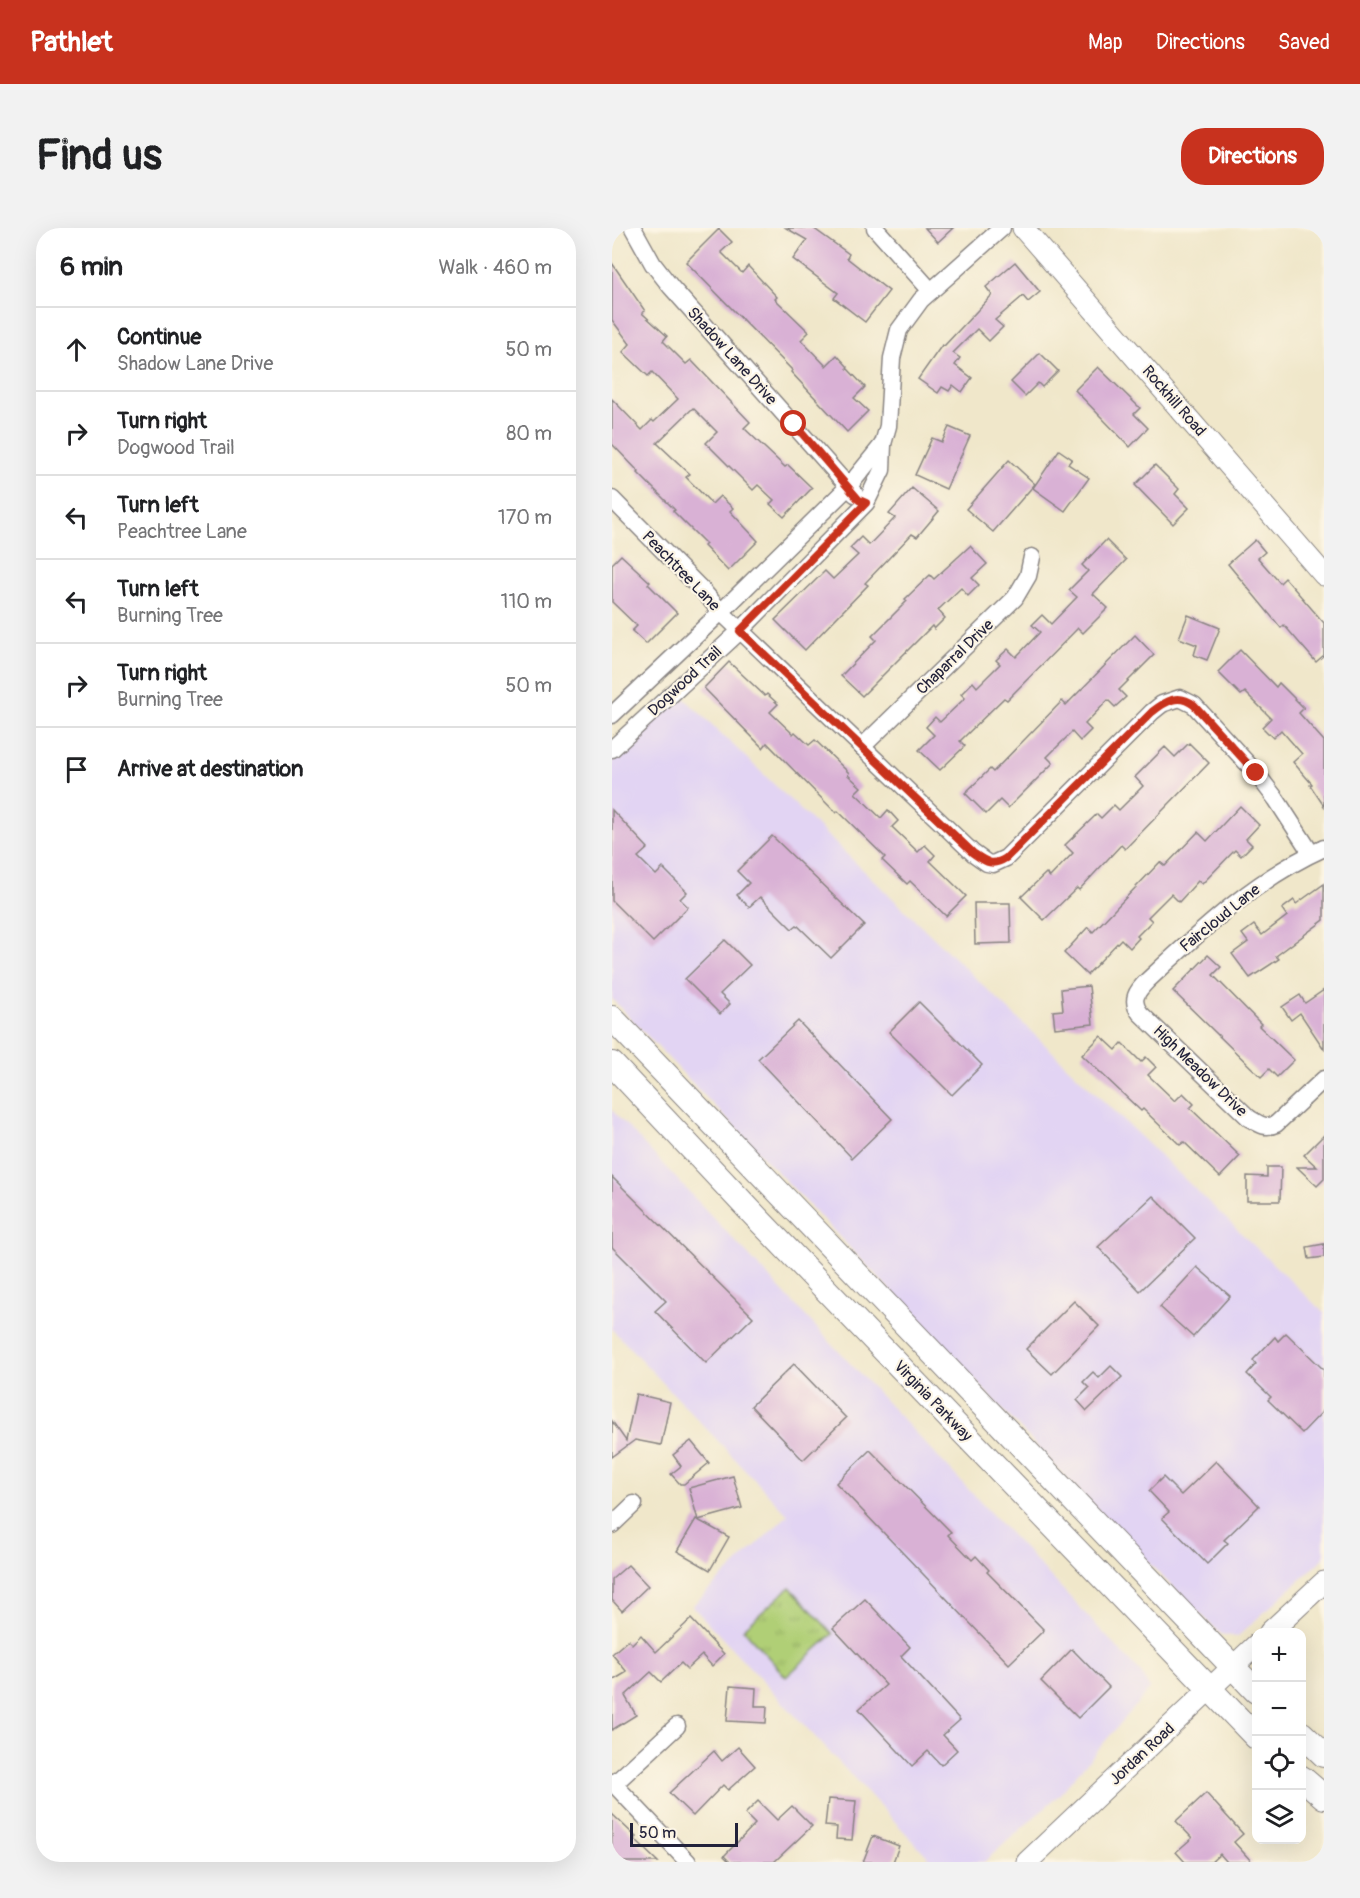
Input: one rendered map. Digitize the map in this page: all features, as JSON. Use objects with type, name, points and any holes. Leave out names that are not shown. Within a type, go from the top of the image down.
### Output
[{"type":"main road","name":"Virginia Parkway","points":[[612,1018],[1252,1686]]},
{"type":"main road","name":"Virginia Parkway","points":[[612,1064],[1256,1736]]},
{"type":"main road","points":[[822,1285],[846,1263]]},
{"type":"main road","points":[[1304,1736],[1324,1755]]},
{"type":"main road","points":[[1306,1781],[1324,1797]]},
{"type":"street","name":"Shadow Lane Drive","points":[[633,228],[653,264],[678,295],[859,500],[866,503]]},
{"type":"street","points":[[875,228],[931,291]]},
{"type":"street","name":"Dogwood Trail","points":[[612,749],[740,631],[866,503],[882,470],[883,444],[888,426],[892,358],[899,330],[931,291],[1002,228]]},
{"type":"street","name":"Rockhill Road","points":[[1023,228],[1324,575]]},
{"type":"street","name":"Dogwood Trail","points":[[612,715],[849,486],[883,444]]},
{"type":"street","name":"Peachtree Lane","points":[[612,499],[703,591],[720,612],[973,853],[987,863],[993,864],[1006,858],[1152,712],[1162,704],[1180,698],[1194,705],[1256,773],[1318,850]]},
{"type":"street","name":"Chaparral Drive","points":[[862,747],[1015,598],[1028,576],[1032,557]]},
{"type":"street","name":"Faircloud Lane","points":[[1135,1006],[1134,1000],[1138,991],[1217,916],[1263,882],[1318,850]]},
{"type":"street","name":"High Meadow Drive","points":[[1135,1006],[1249,1118],[1262,1126],[1269,1127],[1276,1124],[1324,1078]]},
{"type":"street","points":[[612,1525],[634,1504]]},
{"type":"street","points":[[1274,1628],[1324,1582]]},
{"type":"street","name":"Jordan Road","points":[[1027,1862],[1252,1650]]},
{"type":"street","points":[[677,1726],[613,1783],[688,1862]]},
{"type":"shaded area","points":[[680,694],[1324,1313],[1324,1558],[1237,1637],[1221,1634],[1123,1538],[897,1297],[612,999],[612,757]]},
{"type":"shaded area","points":[[612,1110],[1141,1673],[1150,1689],[1059,1795],[984,1862],[933,1862],[692,1606],[788,1515],[612,1329]]},
{"type":"green space","points":[[790,1587],[833,1634],[786,1677],[743,1629]]},
{"type":"building","points":[[786,228],[813,228],[849,254],[847,258],[889,291],[865,322],[834,298],[838,293],[793,259],[807,240]]},
{"type":"building","points":[[925,228],[953,228],[938,242]]},
{"type":"building","points":[[719,229],[732,242],[721,252],[742,273],[748,266],[777,297],[775,299],[809,332],[801,340],[826,366],[837,355],[865,387],[854,398],[868,411],[847,432],[791,372],[792,370],[686,262]]},
{"type":"building","points":[[1015,262],[1040,292],[1028,302],[1023,296],[995,320],[1003,327],[989,341],[977,329],[953,353],[960,358],[955,365],[972,378],[962,392],[953,385],[949,391],[942,387],[938,393],[918,379],[942,345],[944,346],[992,295],[986,287]]},
{"type":"building","points":[[612,263],[645,311],[642,313],[667,336],[663,341],[686,364],[691,360],[750,422],[744,428],[785,467],[788,465],[812,488],[784,517],[770,504],[774,500],[758,485],[753,490],[706,443],[717,432],[693,408],[657,443],[690,474],[686,477],[712,504],[720,496],[733,508],[730,511],[758,541],[728,571],[704,546],[706,544],[673,511],[675,510],[612,444],[612,399],[642,430],[678,399],[652,372],[648,376],[623,352],[630,344],[612,320]]},
{"type":"building","points":[[1040,353],[1058,371],[1042,387],[1038,383],[1025,396],[1011,382]]},
{"type":"building","points":[[1098,367],[1140,408],[1134,414],[1148,428],[1130,447],[1075,390]]},
{"type":"building","points":[[949,427],[970,436],[946,489],[915,475],[932,438],[942,442]]},
{"type":"building","points":[[1059,450],[1072,459],[1068,464],[1089,478],[1065,511],[1033,488]]},
{"type":"building","points":[[1009,460],[1035,484],[993,532],[966,509]]},
{"type":"building","points":[[1155,465],[1179,489],[1175,494],[1189,508],[1173,524],[1135,485]]},
{"type":"building","points":[[912,488],[939,511],[917,537],[912,534],[865,583],[868,585],[805,650],[775,620],[825,571],[833,579],[858,555],[850,548],[861,537],[869,545],[895,518],[889,514]]},
{"type":"building","points":[[1106,540],[1126,560],[1093,594],[1108,608],[1083,633],[1078,628],[1007,700],[1004,698],[960,741],[965,746],[940,770],[919,750],[934,735],[926,727],[935,717],[940,722],[965,698],[961,694],[973,682],[977,687],[1000,664],[996,660],[1008,649],[1016,657],[1040,632],[1032,625],[1042,615],[1051,624],[1077,597],[1069,590],[1088,571],[1082,565]]},
{"type":"building","points":[[1255,540],[1265,552],[1258,558],[1280,583],[1285,578],[1324,623],[1324,655],[1316,662],[1284,625],[1281,628],[1228,564]]},
{"type":"building","points":[[970,546],[987,564],[972,578],[979,585],[968,596],[961,588],[938,610],[945,618],[934,629],[932,626],[862,696],[841,676],[876,640],[872,636],[907,601],[905,599],[930,575],[934,579]]},
{"type":"building","points":[[621,555],[650,582],[648,584],[677,613],[646,644],[632,631],[637,626],[612,602],[612,564]]},
{"type":"building","points":[[1188,615],[1220,628],[1207,660],[1194,655],[1197,645],[1179,638]]},
{"type":"building","points":[[1135,635],[1154,655],[1119,690],[1126,697],[1115,707],[1108,700],[1085,724],[1091,730],[1080,741],[1072,732],[1047,757],[1053,763],[1008,808],[1000,800],[986,814],[965,793],[990,769],[993,772],[1062,701],[1066,705]]},
{"type":"building","points":[[1240,650],[1276,687],[1279,683],[1304,708],[1299,713],[1324,741],[1324,806],[1310,785],[1312,784],[1293,762],[1302,754],[1281,730],[1273,738],[1262,727],[1271,718],[1245,692],[1241,695],[1218,672]]},
{"type":"building","points":[[729,662],[765,696],[767,694],[778,704],[770,712],[793,734],[795,732],[809,745],[815,740],[849,773],[848,775],[861,787],[855,793],[881,818],[888,810],[898,821],[892,827],[918,852],[925,845],[935,855],[930,861],[966,896],[946,916],[910,881],[907,884],[882,860],[885,857],[838,811],[836,813],[767,743],[763,748],[704,688]]},
{"type":"building","points":[[1189,743],[1209,763],[1125,849],[1121,845],[1079,890],[1077,888],[1044,920],[1021,897],[1046,873],[1050,877],[1073,853],[1065,845],[1097,814],[1101,818],[1114,805],[1119,810],[1143,786],[1135,777],[1165,747],[1175,757]]},
{"type":"building","points":[[1240,806],[1259,825],[1246,839],[1252,845],[1241,856],[1235,850],[1202,884],[1198,881],[1179,902],[1171,894],[1148,917],[1152,921],[1137,936],[1139,938],[1130,948],[1121,939],[1087,975],[1064,953],[1088,927],[1093,932],[1160,862],[1165,866],[1198,832],[1207,841]]},
{"type":"building","points":[[612,810],[648,848],[638,857],[656,875],[663,868],[687,892],[680,899],[688,907],[653,942],[612,901]]},
{"type":"building","points":[[772,836],[864,925],[831,958],[797,925],[792,929],[760,897],[749,907],[737,895],[749,883],[737,871]]},
{"type":"building","points":[[1324,884],[1324,920],[1276,956],[1279,959],[1250,978],[1232,954],[1248,942],[1242,934],[1254,925],[1262,935],[1287,916],[1282,909],[1294,900],[1296,904]]},
{"type":"building","points":[[974,903],[1010,903],[1011,943],[975,944]]},
{"type":"building","points":[[725,940],[750,965],[720,994],[730,1004],[720,1014],[685,979]]},
{"type":"building","points":[[1208,955],[1221,967],[1213,975],[1261,1024],[1259,1026],[1294,1060],[1277,1077],[1269,1069],[1261,1077],[1173,991]]},
{"type":"building","points":[[1089,986],[1093,1024],[1055,1028],[1053,1011],[1063,1010],[1061,989]]},
{"type":"building","points":[[1324,990],[1324,1049],[1300,1013],[1291,1020],[1282,1007],[1300,995],[1305,1003]]},
{"type":"building","points":[[919,1002],[982,1065],[952,1095],[889,1032]]},
{"type":"building","points":[[798,1021],[892,1119],[852,1158],[758,1059]]},
{"type":"building","points":[[1101,1036],[1116,1050],[1122,1043],[1141,1062],[1146,1057],[1156,1067],[1148,1075],[1175,1101],[1183,1093],[1194,1104],[1190,1108],[1240,1156],[1220,1177],[1184,1142],[1180,1145],[1143,1109],[1141,1111],[1082,1055]]},
{"type":"building","points":[[1324,1135],[1324,1179],[1317,1186],[1297,1167],[1317,1167],[1304,1155]]},
{"type":"building","points":[[1267,1167],[1281,1167],[1280,1201],[1247,1201],[1247,1176],[1267,1177]]},
{"type":"building","points":[[612,1177],[753,1317],[706,1363],[655,1311],[666,1301],[612,1247]]},
{"type":"building","points":[[1153,1196],[1195,1238],[1140,1291],[1098,1247]]},
{"type":"building","points":[[1324,1244],[1324,1257],[1309,1259],[1307,1247]]},
{"type":"building","points":[[1197,1267],[1230,1296],[1193,1337],[1160,1307]]},
{"type":"building","points":[[1074,1301],[1099,1326],[1052,1374],[1026,1349]]},
{"type":"building","points":[[1286,1333],[1324,1370],[1324,1410],[1302,1433],[1268,1400],[1271,1397],[1247,1374],[1256,1364],[1253,1360],[1275,1337],[1278,1341]]},
{"type":"building","points":[[794,1364],[846,1418],[803,1460],[751,1406]]},
{"type":"building","points":[[1111,1366],[1122,1377],[1087,1411],[1077,1400],[1089,1388],[1083,1382],[1093,1372],[1099,1378]]},
{"type":"building","points":[[636,1394],[670,1402],[661,1445],[635,1440],[612,1457],[612,1421],[626,1441]]},
{"type":"building","points":[[691,1441],[709,1463],[684,1484],[680,1484],[671,1474],[681,1466],[673,1455]]},
{"type":"building","points":[[870,1450],[951,1532],[948,1535],[972,1560],[976,1556],[989,1570],[987,1572],[1044,1630],[1009,1664],[836,1483]]},
{"type":"building","points":[[1216,1461],[1259,1506],[1224,1540],[1228,1543],[1207,1564],[1162,1518],[1169,1512],[1149,1491],[1163,1477],[1181,1495]]},
{"type":"building","points":[[733,1476],[742,1508],[698,1520],[689,1488]]},
{"type":"building","points":[[696,1519],[729,1537],[710,1570],[677,1551]]},
{"type":"building","points":[[628,1565],[648,1586],[622,1611],[612,1600],[612,1579]]},
{"type":"building","points":[[865,1599],[910,1647],[901,1656],[960,1720],[943,1735],[957,1750],[941,1765],[928,1751],[912,1766],[859,1709],[886,1685],[833,1628]]},
{"type":"building","points":[[691,1619],[724,1654],[712,1666],[702,1655],[687,1669],[681,1663],[661,1682],[651,1672],[625,1696],[636,1715],[612,1730],[612,1681],[627,1672],[612,1654],[628,1640],[632,1644],[641,1635],[656,1652]]},
{"type":"building","points":[[1072,1649],[1109,1687],[1078,1718],[1041,1681]]},
{"type":"building","points":[[730,1686],[756,1688],[755,1706],[767,1706],[766,1723],[727,1721]]},
{"type":"building","points":[[738,1747],[755,1766],[728,1790],[723,1785],[693,1816],[669,1793],[714,1751],[722,1761]]},
{"type":"building","points":[[1206,1793],[1243,1834],[1234,1842],[1252,1862],[1227,1862],[1220,1854],[1211,1862],[1185,1862],[1176,1852],[1192,1838],[1176,1821]]},
{"type":"building","points":[[828,1799],[856,1801],[852,1840],[836,1839],[837,1827],[825,1826]]},
{"type":"building","points":[[758,1801],[777,1820],[792,1806],[812,1826],[774,1862],[730,1862],[724,1856],[755,1824],[745,1814]]},
{"type":"building","points":[[612,1814],[636,1837],[634,1839],[658,1862],[612,1862]]},
{"type":"building","points":[[873,1836],[899,1846],[893,1862],[863,1862]]},
{"type":"route","points":[[794,424],[859,500],[866,503],[740,631],[973,853],[987,863],[993,864],[1006,858],[1073,794],[1152,712],[1162,704],[1174,699],[1188,700],[1194,705],[1256,773]]}]
